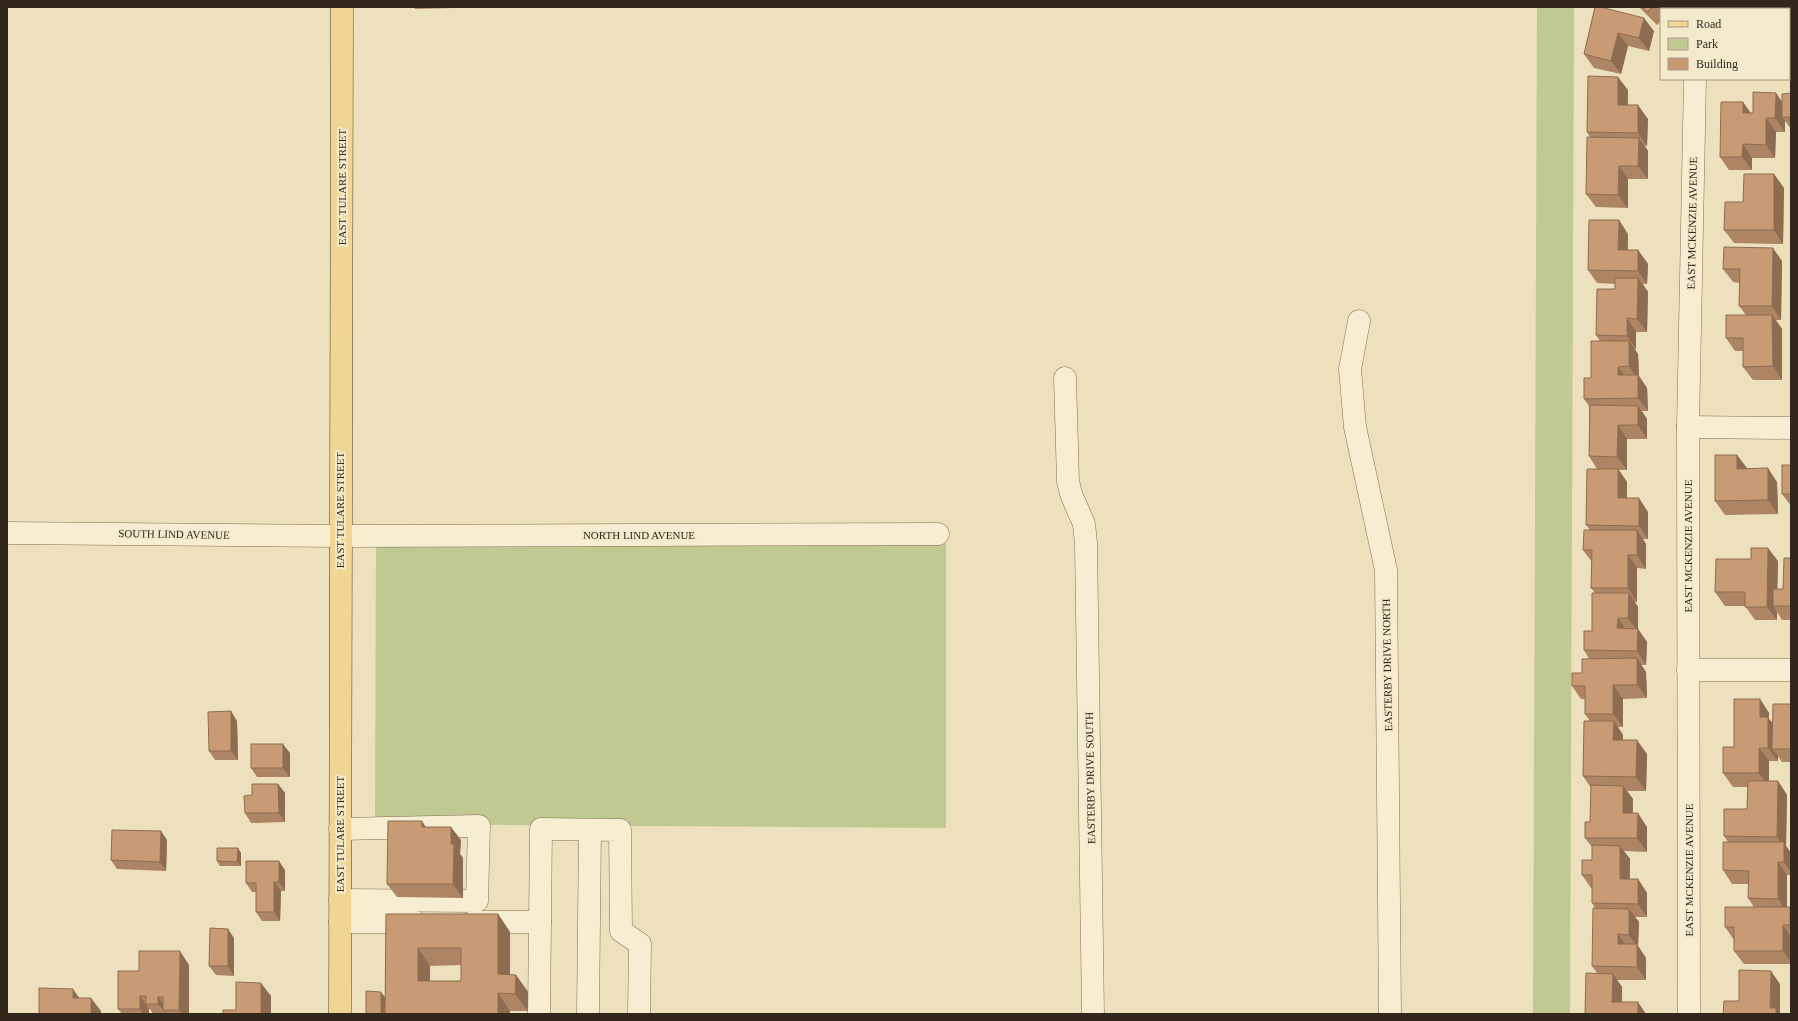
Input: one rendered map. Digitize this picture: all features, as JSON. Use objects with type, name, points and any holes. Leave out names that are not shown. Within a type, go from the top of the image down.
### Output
[{"type":"main road","name":"EAST TULARE STREET","points":[[340,1014],[342,7]]},
{"type":"street","name":"EAST MCKENZIE AVENUE","points":[[1689,1014],[1688,428],[1695,80]]},
{"type":"street","name":"EASTERBY DRIVE NORTH","points":[[1359,321],[1350,369],[1355,428],[1386,570],[1390,1014]]},
{"type":"street","name":"EASTERBY DRIVE SOUTH","points":[[1065,378],[1068,481],[1071,494],[1084,524],[1086,543],[1093,1014]]},
{"type":"street","points":[[1688,428],[1791,428]]},
{"type":"street","name":"SOUTH LIND AVENUE","points":[[7,533],[340,536]]},
{"type":"street","name":"NORTH LIND AVENUE","points":[[340,536],[938,534]]},
{"type":"street","points":[[1688,670],[1791,670]]},
{"type":"street","points":[[340,829],[479,826],[477,901],[388,890],[340,900]]},
{"type":"street","points":[[539,1014],[541,829],[620,830],[621,931],[640,944],[639,1014]]},
{"type":"street","points":[[588,1014],[590,830]]},
{"type":"street","points":[[340,922],[431,922]]},
{"type":"street","points":[[455,922],[540,922]]},
{"type":"green space","points":[[1537,7],[1574,7],[1570,1014],[1533,1014]]},
{"type":"green space","points":[[376,536],[946,540],[946,828],[375,824]]},
{"type":"building","points":[[1595,7],[1644,18],[1639,38],[1618,33],[1611,61],[1584,54]]},
{"type":"building","points":[[1642,7],[1652,7],[1647,12]]},
{"type":"building","points":[[1588,76],[1618,77],[1618,105],[1638,105],[1638,133],[1587,132]]},
{"type":"building","points":[[1753,92],[1776,93],[1775,118],[1766,118],[1766,145],[1743,144],[1742,157],[1720,157],[1721,102],[1743,102],[1743,113],[1753,113]]},
{"type":"building","points":[[1791,93],[1791,134],[1790,117],[1782,117],[1782,94]]},
{"type":"building","points":[[1587,137],[1639,138],[1638,166],[1619,166],[1618,195],[1586,194]]},
{"type":"building","points":[[1744,174],[1774,174],[1774,230],[1724,230],[1725,202],[1743,202]]},
{"type":"building","points":[[1589,220],[1619,220],[1618,250],[1638,250],[1638,271],[1588,270]]},
{"type":"building","points":[[1724,247],[1773,248],[1772,306],[1739,306],[1740,269],[1723,269]]},
{"type":"building","points":[[1615,278],[1638,278],[1637,319],[1627,318],[1627,336],[1596,335],[1597,289],[1615,289]]},
{"type":"building","points":[[1726,315],[1772,315],[1773,366],[1743,367],[1743,338],[1726,338]]},
{"type":"building","points":[[1591,341],[1629,341],[1629,366],[1618,367],[1618,375],[1638,375],[1638,398],[1584,399],[1584,378],[1591,378]]},
{"type":"building","points":[[1590,405],[1638,406],[1638,425],[1618,425],[1617,457],[1589,456]]},
{"type":"building","points":[[1715,455],[1737,455],[1737,469],[1768,468],[1768,500],[1715,501]]},
{"type":"building","points":[[1782,465],[1791,465],[1791,494],[1782,494]]},
{"type":"building","points":[[1587,469],[1618,469],[1618,498],[1639,498],[1639,526],[1586,525]]},
{"type":"building","points":[[1584,530],[1637,530],[1637,555],[1628,555],[1628,588],[1591,588],[1592,550],[1583,550]]},
{"type":"building","points":[[1751,548],[1768,548],[1767,607],[1745,607],[1745,592],[1715,592],[1716,559],[1751,559]]},
{"type":"building","points":[[1784,558],[1791,558],[1791,606],[1773,606],[1773,589],[1783,589]]},
{"type":"building","points":[[1592,593],[1629,593],[1628,618],[1618,618],[1617,628],[1638,629],[1637,651],[1584,650],[1584,631],[1592,631]]},
{"type":"building","points":[[1637,658],[1637,685],[1613,685],[1613,714],[1585,714],[1585,686],[1572,686],[1572,673],[1582,673],[1582,659]]},
{"type":"building","points":[[1734,699],[1760,699],[1760,717],[1768,717],[1768,748],[1759,748],[1759,773],[1723,773],[1723,747],[1734,747]]},
{"type":"building","points":[[1773,704],[1791,704],[1791,749],[1772,749]]},
{"type":"building","points":[[231,711],[231,751],[209,751],[208,712]]},
{"type":"building","points":[[1584,721],[1614,721],[1613,740],[1637,740],[1636,777],[1583,776]]},
{"type":"building","points":[[251,744],[283,744],[283,768],[251,768]]},
{"type":"building","points":[[1748,781],[1778,781],[1777,837],[1724,836],[1724,809],[1747,809]]},
{"type":"building","points":[[252,784],[278,784],[279,813],[245,813],[244,796],[252,795]]},
{"type":"building","points":[[1591,785],[1623,786],[1623,813],[1638,813],[1637,838],[1585,838],[1585,822],[1590,822]]},
{"type":"building","points":[[388,821],[422,821],[422,827],[451,827],[451,844],[454,844],[453,884],[387,884]]},
{"type":"building","points":[[112,830],[161,831],[160,862],[111,860]]},
{"type":"building","points":[[1723,842],[1784,842],[1784,862],[1778,862],[1778,899],[1748,898],[1749,871],[1723,870]]},
{"type":"building","points":[[1592,845],[1620,846],[1620,879],[1638,879],[1638,904],[1592,903],[1592,875],[1582,875],[1582,860],[1592,860]]},
{"type":"building","points":[[217,848],[238,848],[237,862],[217,861]]},
{"type":"building","points":[[246,861],[279,861],[279,882],[274,882],[274,912],[256,912],[256,883],[246,883]]},
{"type":"building","points":[[1725,907],[1790,907],[1790,925],[1783,925],[1783,951],[1734,951],[1734,927],[1725,927]]},
{"type":"building","points":[[1593,908],[1629,909],[1629,935],[1618,934],[1618,944],[1637,944],[1637,967],[1592,966]]},
{"type":"building","points":[[386,914],[498,914],[498,974],[516,975],[515,994],[498,993],[498,1014],[385,1014]],"holes":[[[418,948],[461,948],[461,981],[418,981]]]},
{"type":"building","points":[[210,928],[228,929],[228,966],[209,966]]},
{"type":"building","points":[[139,951],[180,951],[179,1010],[163,1010],[163,997],[158,997],[158,1004],[146,1004],[146,996],[140,996],[140,1009],[118,1009],[118,971],[139,971]]},
{"type":"building","points":[[1739,970],[1771,971],[1770,1008],[1776,1008],[1776,1014],[1723,1014],[1724,1001],[1739,1001]]},
{"type":"building","points":[[1586,973],[1613,974],[1612,1002],[1638,1002],[1638,1014],[1585,1014]]},
{"type":"building","points":[[236,982],[261,983],[261,1014],[223,1014],[223,1010],[236,1010]]},
{"type":"building","points":[[39,988],[73,989],[73,998],[91,998],[91,1014],[39,1014]]},
{"type":"building","points":[[366,991],[381,992],[381,1014],[366,1014]]}]
